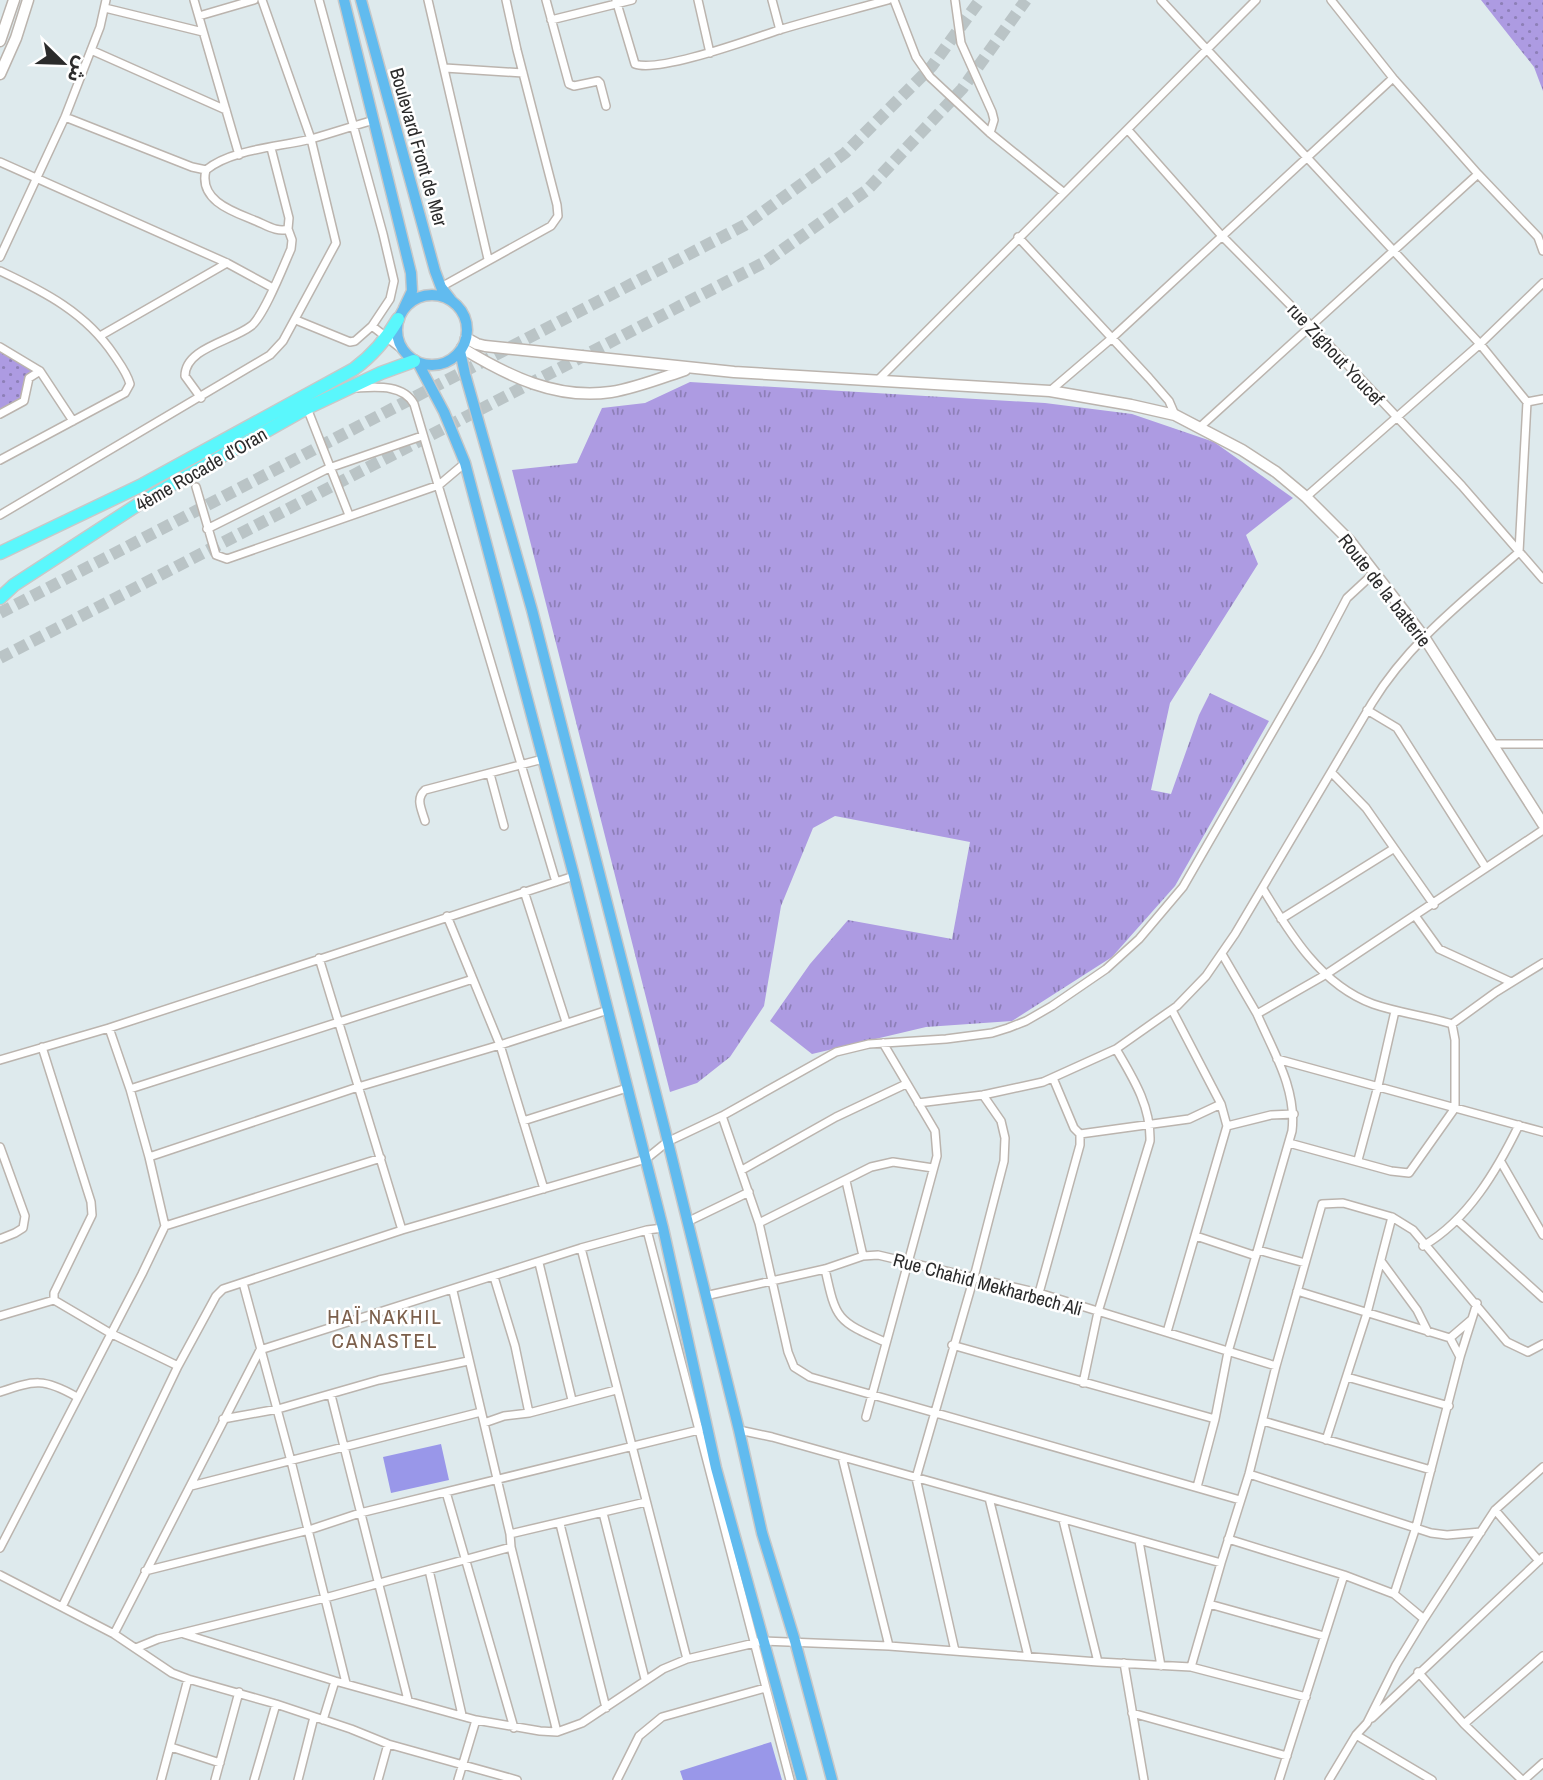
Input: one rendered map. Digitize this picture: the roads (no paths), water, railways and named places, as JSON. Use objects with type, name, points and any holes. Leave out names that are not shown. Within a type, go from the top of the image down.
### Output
[{"type":"highway","name":"4ème Rocade d'Oran","points":[[0,553],[140,486],[354,369],[372,356],[388,338],[401,313]]},
{"type":"highway","name":"4ème Rocade d'Oran","points":[[0,598],[14,585],[148,498],[307,408],[381,373],[416,362]]},
{"type":"main road","points":[[0,41],[14,0]]},
{"type":"main road","points":[[0,74],[16,38],[28,0]]},
{"type":"main road","points":[[345,0],[411,272],[411,291],[401,313],[397,336],[404,351],[416,362],[449,422],[464,463],[646,1159],[663,1228],[702,1429],[760,1642],[802,1780]]},
{"type":"main road","name":"Boulevard Front de Mer","points":[[361,0],[442,287],[451,300]]},
{"type":"main road","points":[[401,313],[421,296],[431,294],[451,300],[463,312],[466,321],[463,346],[667,1142],[762,1533],[795,1641],[832,1780]]},
{"type":"main road","name":"Route de la batterie","points":[[463,346],[477,344],[691,368],[1050,391],[1131,404],[1175,415],[1200,426],[1276,472],[1306,497],[1350,541],[1424,637],[1543,824]]},
{"type":"main road","points":[[416,362],[442,364],[452,359],[463,346]]},
{"type":"main road","points":[[463,346],[484,361],[536,385],[578,393],[627,389],[691,368]]},
{"type":"street","points":[[194,0],[239,155]]},
{"type":"street","points":[[199,16],[254,0]]},
{"type":"street","points":[[0,515],[270,355],[284,341],[337,240],[311,139],[262,0]]},
{"type":"street","points":[[296,320],[350,342],[372,326],[390,299],[394,281],[319,0]]},
{"type":"street","points":[[428,0],[488,259]]},
{"type":"street","points":[[442,287],[551,226],[558,216],[506,0]]},
{"type":"street","points":[[546,0],[569,85],[598,81],[606,106]]},
{"type":"street","points":[[551,20],[632,0]]},
{"type":"street","points":[[698,0],[710,53]]},
{"type":"street","points":[[772,0],[780,30]]},
{"type":"street","points":[[617,2],[635,64],[647,67],[710,53],[888,0]]},
{"type":"street","points":[[894,0],[916,57],[938,86],[990,133],[1063,192]]},
{"type":"street","points":[[955,0],[961,43],[994,120],[990,133]]},
{"type":"street","points":[[918,1103],[983,1095],[1053,1078],[1116,1049],[1172,1010],[1206,976],[1222,954],[1332,774],[1367,710],[1396,668],[1424,637],[1519,552],[1527,402],[1480,344],[1161,0]]},
{"type":"street","points":[[879,379],[1256,0]]},
{"type":"street","points":[[1331,0],[1393,78],[1538,237],[1543,251]]},
{"type":"street","points":[[0,257],[65,117],[91,50],[105,4],[203,32]]},
{"type":"street","points":[[91,50],[226,110]]},
{"type":"street","points":[[444,68],[523,73]]},
{"type":"street","points":[[1050,391],[1112,338],[1393,78]]},
{"type":"street","points":[[65,117],[192,167],[206,170]]},
{"type":"street","points":[[288,229],[276,229],[222,206],[205,187],[206,170],[214,164],[239,155],[311,139],[374,120]]},
{"type":"street","name":"rue Zighout Youcef","points":[[1128,130],[1221,235],[1462,486],[1543,579]]},
{"type":"street","points":[[201,398],[185,376],[185,366],[193,357],[251,326],[262,311],[291,249],[289,218],[271,148]]},
{"type":"street","points":[[0,162],[227,263],[272,288]]},
{"type":"street","points":[[1200,426],[1478,174]]},
{"type":"street","points":[[1018,237],[1161,390],[1175,415]]},
{"type":"street","points":[[100,336],[227,263]]},
{"type":"street","points":[[0,271],[62,302],[100,336],[127,376],[129,387],[125,394],[0,460]]},
{"type":"street","points":[[1306,497],[1480,344],[1543,283]]},
{"type":"street","points":[[372,326],[404,351]]},
{"type":"street","points":[[0,347],[40,371],[73,421]]},
{"type":"street","points":[[0,414],[24,401],[29,378],[40,371]]},
{"type":"street","points":[[351,388],[390,389],[408,396],[414,404],[556,882]]},
{"type":"street","points":[[1527,402],[1543,399]]},
{"type":"street","points":[[307,408],[349,515]]},
{"type":"street","points":[[207,529],[329,468],[422,436]]},
{"type":"street","points":[[197,486],[216,555],[227,559],[439,485],[464,463]]},
{"type":"street","points":[[62,1607],[178,1366],[216,1296],[227,1286],[402,1230],[646,1159],[667,1142],[722,1116],[836,1052],[859,1045],[980,1034],[1017,1025],[1083,986],[1139,939],[1183,887],[1347,598],[1374,573]]},
{"type":"street","points":[[1367,710],[1388,721],[1403,737],[1486,868]]},
{"type":"street","points":[[1492,744],[1543,744]]},
{"type":"street","points":[[425,821],[419,803],[425,790],[543,759]]},
{"type":"street","points":[[490,774],[504,826]]},
{"type":"street","points":[[1332,774],[1360,802],[1434,905]]},
{"type":"street","points":[[1257,1014],[1325,975],[1416,917],[1543,830]]},
{"type":"street","points":[[1281,919],[1393,849]]},
{"type":"street","points":[[0,1060],[108,1028],[574,876]]},
{"type":"street","points":[[1263,889],[1281,919],[1325,975],[1362,999],[1395,1011],[1452,1024],[1543,963]]},
{"type":"street","points":[[524,891],[566,1022]]},
{"type":"street","points":[[447,916],[500,1045],[544,1189]]},
{"type":"street","points":[[1416,917],[1439,949],[1511,982]]},
{"type":"street","points":[[1197,1487],[1215,1419],[1228,1352],[1289,1143],[1294,1114],[1292,1098],[1257,1014],[1222,954]]},
{"type":"street","points":[[319,958],[402,1230]]},
{"type":"street","points":[[130,1089],[473,979]]},
{"type":"street","points":[[149,1157],[358,1087],[608,1010]]},
{"type":"street","points":[[1167,1332],[1227,1126],[1221,1104],[1172,1010]]},
{"type":"street","points":[[1357,1160],[1395,1011]]},
{"type":"street","points":[[1289,1143],[1391,1171],[1409,1173],[1455,1108],[1455,1040],[1452,1024]]},
{"type":"street","points":[[0,1548],[165,1226],[130,1089],[108,1028]]},
{"type":"street","points":[[866,1417],[937,1156],[935,1131],[883,1043]]},
{"type":"street","points":[[42,1047],[91,1202],[92,1215],[54,1293],[54,1300]]},
{"type":"street","points":[[1083,1383],[1098,1312],[1150,1141],[1151,1124],[1138,1086],[1116,1049]]},
{"type":"street","points":[[1277,1059],[1543,1132]]},
{"type":"street","points":[[1039,1293],[1080,1145],[1080,1134],[1074,1128],[1053,1078]]},
{"type":"street","points":[[742,1170],[836,1117],[906,1084]]},
{"type":"street","points":[[523,1121],[627,1088]]},
{"type":"street","points":[[955,1651],[916,1478],[952,1345],[974,1277],[1003,1161],[1005,1138],[1001,1121],[983,1095]]},
{"type":"street","points":[[1080,1134],[1189,1119],[1221,1104]]},
{"type":"street","points":[[1227,1126],[1270,1115],[1294,1114]]},
{"type":"street","points":[[722,1116],[759,1223],[788,1352],[794,1367],[810,1377],[872,1396],[1240,1500]]},
{"type":"street","points":[[1423,1246],[1445,1232],[1457,1220],[1501,1162],[1519,1125]]},
{"type":"street","points":[[0,1147],[25,1216],[23,1228],[0,1239]]},
{"type":"street","points":[[165,1226],[381,1158]]},
{"type":"street","points":[[759,1223],[860,1172],[893,1162],[933,1168]]},
{"type":"street","points":[[1501,1162],[1543,1235]]},
{"type":"street","points":[[846,1181],[863,1256]]},
{"type":"street","points":[[687,1222],[749,1192]]},
{"type":"street","points":[[1191,1667],[1249,1474],[1276,1366],[1322,1204],[1343,1203],[1392,1217],[1413,1230],[1423,1246],[1477,1303],[1499,1333],[1517,1349],[1528,1352],[1543,1344]]},
{"type":"street","points":[[1326,1440],[1367,1313],[1392,1217]]},
{"type":"street","points":[[1457,1220],[1543,1298]]},
{"type":"street","points":[[114,1634],[260,1350],[581,1248],[663,1228]]},
{"type":"street","points":[[145,1571],[309,1530],[360,1513],[702,1429],[647,1230]]},
{"type":"street","points":[[1196,1236],[1305,1263]]},
{"type":"street","points":[[581,1248],[687,1659]]},
{"type":"street","name":"Rue Chahid Mekharbech Ali","points":[[705,1296],[825,1269],[863,1256],[878,1255],[1039,1293],[1276,1366]]},
{"type":"street","points":[[1381,1261],[1417,1310],[1428,1332]]},
{"type":"street","points":[[539,1263],[572,1400]]},
{"type":"street","points":[[825,1269],[832,1303],[842,1320],[885,1342]]},
{"type":"street","points":[[494,1277],[515,1346],[529,1413]]},
{"type":"street","points":[[243,1283],[278,1409],[346,1683]]},
{"type":"street","points":[[453,1290],[511,1547],[557,1732]]},
{"type":"street","points":[[1297,1291],[1450,1338],[1460,1357]]},
{"type":"street","points":[[0,1316],[54,1300],[110,1333],[178,1366]]},
{"type":"street","points":[[1394,1594],[1416,1527],[1460,1357],[1477,1303]]},
{"type":"street","points":[[1450,1338],[1471,1320]]},
{"type":"street","points":[[952,1345],[1215,1419]]},
{"type":"street","points":[[223,1419],[278,1409],[380,1380],[468,1361]]},
{"type":"street","points":[[1347,1377],[1449,1406]]},
{"type":"street","points":[[0,1392],[26,1383],[42,1381],[56,1384],[77,1397]]},
{"type":"street","points":[[484,1423],[503,1416],[529,1413],[616,1390]]},
{"type":"street","points":[[331,1395],[408,1700]]},
{"type":"street","points":[[191,1486],[481,1412]]},
{"type":"street","points":[[1263,1421],[1431,1470]]},
{"type":"street","points":[[739,1430],[1221,1563]]},
{"type":"street","points":[[842,1457],[889,1646]]},
{"type":"street","points":[[1367,1723],[1396,1665],[1495,1510],[1543,1467]]},
{"type":"street","points":[[1249,1474],[1447,1535],[1480,1532]]},
{"type":"street","points":[[446,1492],[514,1728]]},
{"type":"street","points":[[989,1498],[1028,1656]]},
{"type":"street","points":[[510,1534],[646,1502]]},
{"type":"street","points":[[1329,1780],[1356,1735],[1367,1723],[1418,1672],[1541,1559],[1495,1510]]},
{"type":"street","points":[[603,1513],[645,1679]]},
{"type":"street","points":[[1063,1520],[1098,1662]]},
{"type":"street","points":[[560,1524],[607,1708]]},
{"type":"street","points":[[1228,1539],[1344,1575],[1394,1594],[1424,1619]]},
{"type":"street","points":[[1139,1541],[1161,1666]]},
{"type":"street","points":[[136,1648],[158,1639],[325,1598],[511,1547]]},
{"type":"street","points":[[429,1570],[462,1715]]},
{"type":"street","points":[[0,1575],[114,1634],[172,1673],[276,1703],[388,1744],[517,1780]]},
{"type":"street","points":[[1279,1780],[1344,1575]]},
{"type":"street","points":[[1209,1604],[1324,1636]]},
{"type":"street","points":[[184,1634],[335,1681],[476,1720],[514,1728],[557,1732],[582,1723],[645,1679],[687,1659],[760,1642],[889,1646],[1191,1667],[1306,1697]]},
{"type":"street","points":[[760,1642],[765,1688],[790,1780]]},
{"type":"street","points":[[1464,1724],[1543,1656]]},
{"type":"street","points":[[1124,1664],[1144,1780]]},
{"type":"street","points":[[1418,1672],[1464,1724],[1523,1780],[1543,1763]]},
{"type":"street","points":[[161,1780],[188,1679]]},
{"type":"street","points":[[323,1720],[335,1681]]},
{"type":"street","points":[[617,1780],[639,1736],[662,1717],[765,1688]]},
{"type":"street","points":[[215,1780],[239,1692]]},
{"type":"street","points":[[254,1780],[276,1703]]},
{"type":"street","points":[[1132,1713],[1286,1756]]},
{"type":"street","points":[[298,1780],[314,1717]]},
{"type":"street","points":[[458,1780],[476,1720]]},
{"type":"street","points":[[1356,1735],[1432,1780]]},
{"type":"street","points":[[377,1780],[388,1744]]},
{"type":"street","points":[[171,1746],[220,1763]]},
{"type":"tunnel","points":[[0,613],[745,225],[845,153],[932,66],[980,0]]},
{"type":"tunnel","points":[[0,658],[765,262],[867,190],[962,89],[1026,0]]},
{"type":"district","name":"HAÏ NAKHIL CANASTEL","points":[[385,1328]]}]
